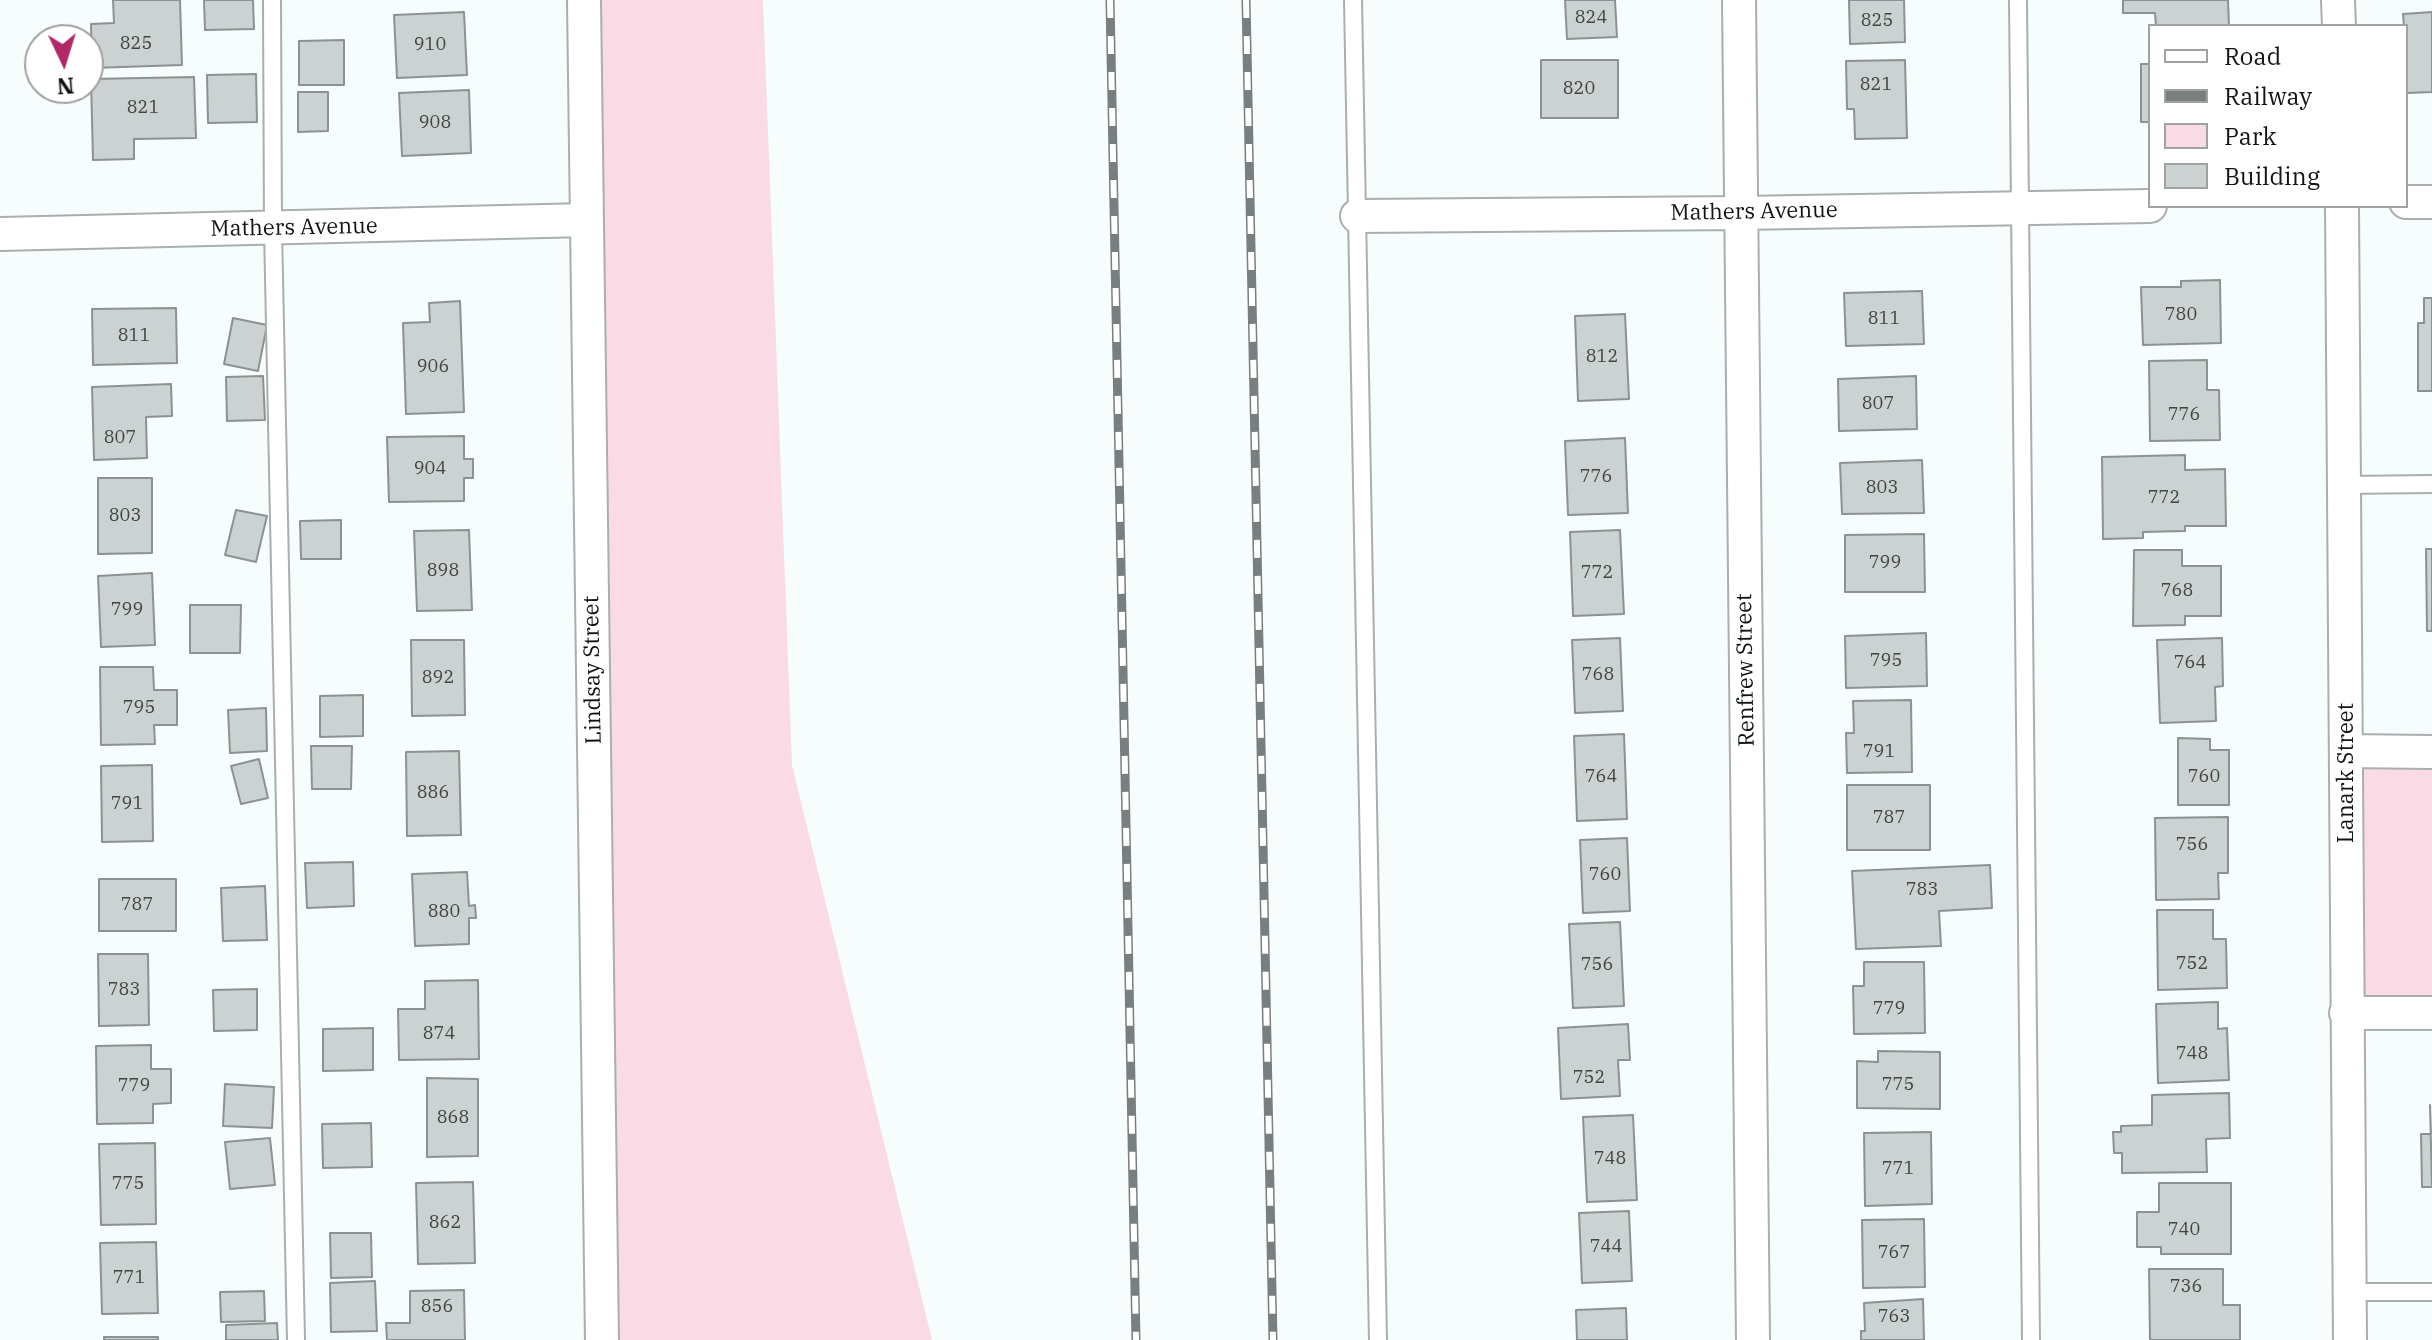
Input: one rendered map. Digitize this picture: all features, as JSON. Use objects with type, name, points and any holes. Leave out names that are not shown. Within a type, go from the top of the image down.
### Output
[{"type":"street","name":"Lindsay Street","points":[[584,0],[602,1340]]},
{"type":"street","name":"Renfrew Street","points":[[1739,0],[1753,1340]]},
{"type":"street","points":[[2338,0],[2339,24]]},
{"type":"street","points":[[2408,202],[2432,202]]},
{"type":"street","name":"Mathers Avenue","points":[[1357,216],[2148,206]]},
{"type":"street","name":"Lanark Street","points":[[2342,208],[2350,1340]]},
{"type":"street","name":"Mathers Avenue","points":[[0,234],[587,220]]},
{"type":"street","points":[[2347,751],[2432,752]]},
{"type":"street","points":[[2346,1013],[2432,1013]]},
{"type":"lane","points":[[272,0],[273,229],[296,1340]]},
{"type":"lane","points":[[1353,0],[1378,1340]]},
{"type":"lane","points":[[2018,0],[2031,1340]]},
{"type":"lane","points":[[2343,485],[2432,484]]},
{"type":"lane","points":[[2349,1292],[2432,1292]]},
{"type":"green space","points":[[588,0],[763,0],[792,765],[932,1340],[602,1340]]},
{"type":"green space","points":[[2347,751],[2432,752],[2432,1013],[2346,1013]]},
{"type":"building","points":[[113,0],[180,0],[182,65],[104,68],[104,24],[91,24],[114,23]]},
{"type":"building","points":[[204,0],[253,0],[254,29],[205,30]]},
{"type":"building","points":[[1565,0],[1615,0],[1617,37],[1567,39]]},
{"type":"building","points":[[1849,0],[1904,0],[1905,42],[1850,44]]},
{"type":"building","points":[[2123,0],[2228,0],[2229,24],[2156,24],[2155,13],[2123,13]]},
{"type":"building","points":[[464,12],[467,75],[397,78],[394,15]]},
{"type":"building","points":[[2432,12],[2432,92],[2408,93],[2408,24],[2404,24],[2403,14]]},
{"type":"building","points":[[344,40],[344,85],[299,85],[299,41]]},
{"type":"building","points":[[1541,60],[1618,60],[1618,118],[1541,118]]},
{"type":"building","points":[[1905,60],[1907,138],[1855,139],[1854,109],[1847,109],[1846,61]]},
{"type":"building","points":[[2141,64],[2148,64],[2148,122],[2141,122]]},
{"type":"building","points":[[256,74],[257,122],[208,123],[207,75]]},
{"type":"building","points":[[194,77],[196,138],[134,139],[134,159],[93,160],[92,104],[104,104],[104,79]]},
{"type":"building","points":[[469,90],[471,153],[402,156],[399,93]]},
{"type":"building","points":[[298,92],[328,92],[328,131],[298,132]]},
{"type":"building","points":[[2220,280],[2221,343],[2143,345],[2141,287],[2181,287],[2181,281]]},
{"type":"building","points":[[1922,291],[1924,344],[1846,346],[1844,293]]},
{"type":"building","points":[[2424,298],[2432,298],[2432,391],[2418,391],[2418,323],[2424,323]]},
{"type":"building","points":[[460,301],[464,412],[406,414],[403,323],[430,322],[429,303]]},
{"type":"building","points":[[176,308],[177,363],[93,365],[92,309]]},
{"type":"building","points":[[1625,314],[1629,399],[1578,401],[1575,316]]},
{"type":"building","points":[[233,318],[267,325],[258,371],[224,364]]},
{"type":"building","points":[[2207,360],[2207,390],[2219,390],[2220,440],[2150,441],[2149,361]]},
{"type":"building","points":[[263,376],[265,420],[227,421],[226,377]]},
{"type":"building","points":[[1916,376],[1917,429],[1839,431],[1838,379]]},
{"type":"building","points":[[171,384],[172,416],[146,417],[147,458],[94,460],[92,387]]},
{"type":"building","points":[[464,436],[464,459],[473,459],[473,478],[464,478],[464,501],[389,502],[387,437]]},
{"type":"building","points":[[1625,438],[1628,513],[1568,515],[1565,441]]},
{"type":"building","points":[[2185,455],[2185,470],[2225,469],[2226,526],[2185,526],[2185,531],[2143,532],[2143,538],[2103,539],[2102,457]]},
{"type":"building","points":[[1922,460],[1924,513],[1842,514],[1840,463]]},
{"type":"building","points":[[98,478],[152,478],[152,553],[98,554]]},
{"type":"building","points":[[236,510],[267,516],[256,562],[225,555]]},
{"type":"building","points":[[341,520],[341,559],[301,559],[300,521]]},
{"type":"building","points":[[469,530],[472,610],[417,611],[414,531]]},
{"type":"building","points":[[1620,530],[1624,614],[1573,616],[1570,532]]},
{"type":"building","points":[[1924,534],[1925,592],[1845,592],[1845,535]]},
{"type":"building","points":[[2426,549],[2432,549],[2432,631],[2427,631]]},
{"type":"building","points":[[2134,550],[2182,550],[2182,566],[2221,566],[2221,616],[2185,616],[2185,625],[2133,626]]},
{"type":"building","points":[[152,573],[155,645],[101,647],[98,576]]},
{"type":"building","points":[[190,605],[241,605],[240,653],[190,653]]},
{"type":"building","points":[[1926,633],[1927,686],[1846,688],[1845,636]]},
{"type":"building","points":[[1620,638],[1623,711],[1575,713],[1572,640]]},
{"type":"building","points":[[2222,638],[2223,686],[2215,687],[2216,721],[2160,723],[2157,640]]},
{"type":"building","points":[[411,640],[464,640],[465,715],[412,716]]},
{"type":"building","points":[[100,667],[153,667],[154,690],[177,690],[177,725],[154,725],[155,744],[101,745]]},
{"type":"building","points":[[363,695],[363,736],[320,737],[320,696]]},
{"type":"building","points":[[1911,700],[1912,772],[1847,773],[1846,733],[1854,733],[1853,701]]},
{"type":"building","points":[[266,708],[267,751],[230,753],[228,710]]},
{"type":"building","points":[[1624,734],[1627,819],[1577,821],[1574,736]]},
{"type":"building","points":[[2178,738],[2210,739],[2210,750],[2229,750],[2229,805],[2178,805]]},
{"type":"building","points":[[311,746],[352,746],[351,789],[312,789]]},
{"type":"building","points":[[459,751],[461,835],[407,836],[406,752]]},
{"type":"building","points":[[259,759],[268,798],[241,804],[231,766]]},
{"type":"building","points":[[152,765],[153,841],[102,842],[101,766]]},
{"type":"building","points":[[1847,785],[1930,785],[1930,850],[1847,850]]},
{"type":"building","points":[[2228,817],[2228,873],[2218,873],[2219,899],[2156,900],[2155,818]]},
{"type":"building","points":[[1627,838],[1630,911],[1583,913],[1580,840]]},
{"type":"building","points":[[353,862],[354,906],[307,908],[305,863]]},
{"type":"building","points":[[1990,865],[1992,908],[1939,911],[1941,946],[1856,949],[1852,871]]},
{"type":"building","points":[[467,872],[469,906],[475,905],[476,918],[469,918],[469,944],[415,946],[412,874]]},
{"type":"building","points":[[99,879],[176,879],[176,931],[99,931]]},
{"type":"building","points":[[265,886],[267,940],[223,941],[221,888]]},
{"type":"building","points":[[2157,910],[2213,910],[2213,939],[2226,939],[2227,988],[2158,990]]},
{"type":"building","points":[[1620,922],[1624,1006],[1573,1008],[1569,924]]},
{"type":"building","points":[[98,954],[148,954],[149,1025],[99,1026]]},
{"type":"building","points":[[1864,962],[1924,962],[1925,1033],[1854,1034],[1853,986],[1864,986]]},
{"type":"building","points":[[478,980],[479,1059],[399,1060],[398,1009],[425,1009],[425,981]]},
{"type":"building","points":[[257,989],[257,1030],[214,1031],[213,990]]},
{"type":"building","points":[[2218,1002],[2218,1029],[2227,1028],[2229,1080],[2158,1083],[2156,1004]]},
{"type":"building","points":[[1628,1024],[1630,1060],[1618,1060],[1620,1096],[1561,1099],[1558,1028]]},
{"type":"building","points":[[373,1028],[373,1070],[323,1071],[323,1029]]},
{"type":"building","points":[[151,1045],[151,1069],[171,1069],[171,1103],[153,1104],[153,1123],[97,1124],[96,1046]]},
{"type":"building","points":[[1878,1051],[1940,1052],[1940,1109],[1857,1108],[1857,1061],[1878,1062]]},
{"type":"building","points":[[427,1078],[478,1079],[478,1156],[427,1157]]},
{"type":"building","points":[[225,1084],[274,1087],[272,1128],[223,1126]]},
{"type":"building","points":[[2229,1093],[2230,1138],[2206,1139],[2207,1172],[2122,1173],[2122,1153],[2114,1153],[2113,1132],[2121,1132],[2121,1126],[2152,1125],[2152,1095]]},
{"type":"building","points":[[1633,1115],[1637,1200],[1587,1202],[1583,1117]]},
{"type":"building","points":[[371,1123],[372,1167],[323,1168],[322,1124]]},
{"type":"building","points":[[1931,1132],[1932,1204],[1865,1206],[1864,1133]]},
{"type":"building","points":[[2421,1134],[2431,1134],[2432,1187],[2422,1187]]},
{"type":"building","points":[[270,1138],[275,1185],[230,1189],[225,1142]]},
{"type":"building","points":[[155,1143],[156,1224],[101,1225],[99,1144]]},
{"type":"building","points":[[473,1182],[475,1263],[418,1264],[416,1183]]},
{"type":"building","points":[[2159,1183],[2231,1183],[2231,1254],[2161,1254],[2161,1247],[2137,1247],[2137,1212],[2159,1212]]},
{"type":"building","points":[[1629,1211],[1632,1281],[1582,1283],[1579,1213]]},
{"type":"building","points":[[1924,1219],[1925,1287],[1863,1288],[1862,1220]]},
{"type":"building","points":[[330,1233],[371,1233],[372,1277],[331,1278]]},
{"type":"building","points":[[156,1242],[158,1313],[102,1314],[100,1243]]},
{"type":"building","points":[[2149,1269],[2223,1269],[2223,1305],[2240,1305],[2240,1340],[2150,1340]]},
{"type":"building","points":[[375,1281],[377,1331],[331,1332],[330,1283]]},
{"type":"building","points":[[464,1290],[465,1340],[387,1340],[386,1323],[410,1323],[410,1291]]},
{"type":"building","points":[[264,1291],[265,1321],[221,1322],[220,1292]]},
{"type":"building","points":[[1923,1299],[1924,1340],[1861,1340],[1861,1331],[1865,1331],[1864,1303]]},
{"type":"building","points":[[1626,1308],[1627,1340],[1577,1340],[1576,1310]]},
{"type":"building","points":[[277,1323],[278,1340],[226,1340],[226,1325]]},
{"type":"building","points":[[104,1337],[158,1337],[158,1340],[104,1340]]},
{"type":"railway","points":[[1110,0],[1136,1340]]},
{"type":"railway","points":[[1246,0],[1273,1340]]}]
